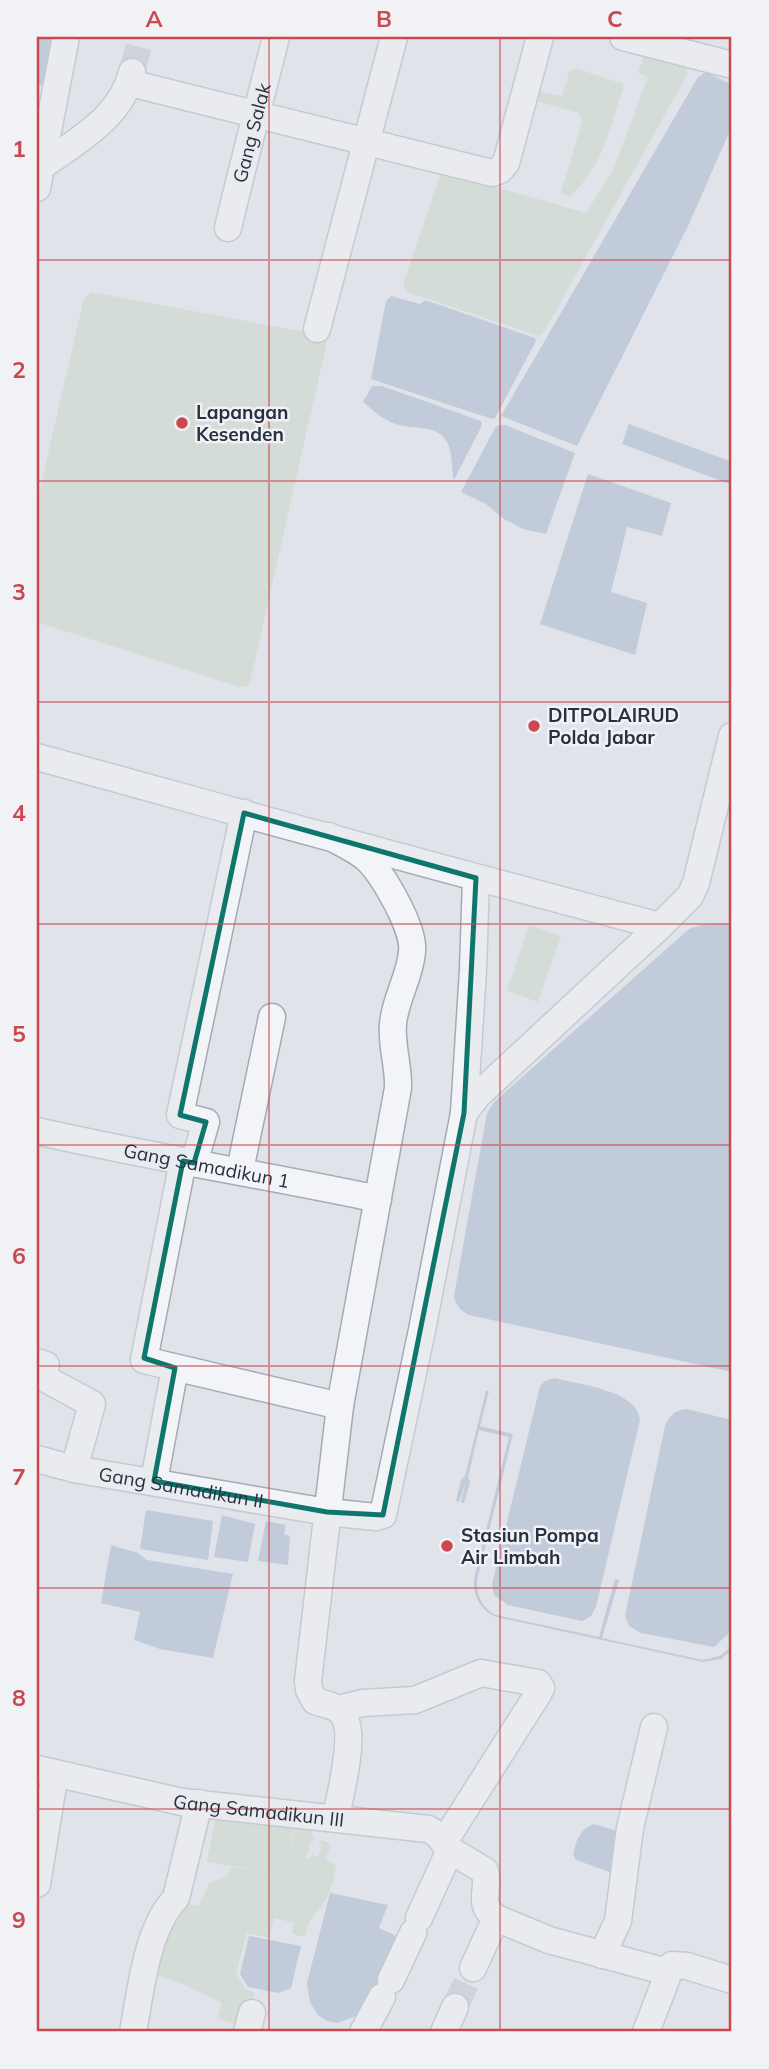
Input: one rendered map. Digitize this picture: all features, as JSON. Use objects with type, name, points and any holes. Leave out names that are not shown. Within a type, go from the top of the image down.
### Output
[{"type":"street","points":[[39,177],[66,37]]},
{"type":"street","name":"Gang Salak","points":[[228,228],[276,37]]},
{"type":"street","points":[[317,329],[394,37]]},
{"type":"street","points":[[39,177],[103,121],[124,97],[131,78],[256,114],[492,173],[497,172],[506,163],[540,37]]},
{"type":"street","points":[[623,37],[732,65]]},
{"type":"street","points":[[464,1113],[477,1096],[690,896],[696,883],[732,736]]},
{"type":"street","points":[[37,757],[660,926]]},
{"type":"street","points":[[244,813],[180,1115],[206,1122],[189,1162],[144,1358],[175,1368],[340,1406]]},
{"type":"street","points":[[329,836],[366,859],[402,914],[413,940],[409,967],[393,1025],[398,1088],[340,1406],[309,1690],[315,1700],[339,1709],[362,1703],[415,1700],[481,1672],[538,1683],[541,1688],[416,1925],[387,1989],[363,2032]]},
{"type":"street","name":"Gang Samadikun II","points":[[37,1459],[74,1469],[327,1512],[376,1517],[383,1515],[464,1113],[476,878]]},
{"type":"street","points":[[240,1170],[272,1017]]},
{"type":"street","name":"Gang Samadikun 1","points":[[37,1131],[131,1152],[240,1170],[378,1199]]},
{"type":"street","points":[[40,1363],[46,1365],[44,1378],[92,1404],[74,1469]]},
{"type":"street","points":[[154,1481],[175,1368]]},
{"type":"street","points":[[336,1817],[349,1735],[346,1720],[339,1709]]},
{"type":"street","points":[[602,1955],[618,1921],[632,1816],[654,1727]]},
{"type":"street","points":[[37,1884],[46,1771]]},
{"type":"street","name":"Gang Samadikun III","points":[[46,1771],[105,1786],[198,1803],[428,1829],[438,1834],[455,1852]]},
{"type":"street","points":[[133,2032],[149,1951],[167,1907],[176,1898],[198,1803]]},
{"type":"street","points":[[455,1852],[485,1871],[485,1905],[487,1912],[496,1918],[549,1940],[667,1972]]},
{"type":"street","points":[[473,1968],[496,1918]]},
{"type":"street","points":[[646,2032],[667,1972],[672,1965],[687,1966],[732,1980]]},
{"type":"street","points":[[444,2032],[455,2007]]},
{"type":"highlighted area","points":[[244,813],[476,878],[464,1113],[383,1515],[327,1512],[154,1481],[175,1368],[144,1358],[183,1161],[194,1163],[206,1122],[180,1115]]},
{"type":"green space","points":[[644,56],[681,63],[687,67],[687,75],[544,332],[539,336],[407,292],[403,285],[440,175],[447,173],[586,213],[614,168],[648,77],[638,73]]},
{"type":"green space","points":[[578,69],[623,84],[623,89],[604,147],[590,173],[569,197],[561,192],[582,121],[578,113],[533,100],[535,91],[562,96],[570,70]]},
{"type":"green space","name":"Lapangan Kesenden","points":[[91,292],[316,334],[326,339],[250,683],[247,686],[240,687],[37,622],[37,501],[84,298]]},
{"type":"green space","points":[[529,925],[561,936],[538,1002],[507,991]]},
{"type":"green space","points":[[216,1815],[293,1825],[288,1867],[294,1828],[313,1826],[313,1842],[311,1841],[306,1858],[310,1859],[312,1855],[318,1857],[322,1844],[319,1843],[320,1840],[328,1843],[330,1848],[327,1861],[336,1865],[329,1894],[310,1921],[305,1937],[292,1934],[294,1923],[274,1918],[269,1938],[247,1933],[236,1974],[246,1989],[255,1993],[245,2027],[217,2018],[222,2003],[151,1973],[180,1902],[198,1906],[210,1883],[226,1876],[232,1867],[277,1873],[207,1862]]},
{"type":"water","points":[[706,72],[732,85],[732,126],[689,224],[577,446],[501,416],[698,77]]},
{"type":"water","points":[[391,296],[420,304],[425,300],[535,338],[536,341],[495,418],[371,379],[386,301]]},
{"type":"water","points":[[372,386],[382,386],[481,421],[482,425],[454,480],[450,451],[442,436],[430,430],[396,424],[378,414],[363,402]]},
{"type":"water","points":[[629,424],[732,462],[732,485],[622,444]]},
{"type":"water","points":[[505,425],[575,453],[546,534],[523,529],[504,519],[486,504],[461,492],[496,426]]},
{"type":"water","points":[[588,474],[671,503],[662,536],[627,527],[611,592],[647,603],[635,655],[540,624]]},
{"type":"water","points":[[732,923],[732,1372],[469,1315],[463,1311],[454,1296],[487,1113],[494,1102],[689,929],[701,925]]},
{"type":"water","points":[[555,1378],[619,1395],[637,1410],[640,1420],[596,1607],[591,1616],[582,1621],[508,1605],[494,1595],[492,1584],[540,1386]]},
{"type":"water","points":[[486,1391],[489,1391],[480,1426],[513,1434],[477,1580],[479,1596],[487,1609],[496,1615],[599,1637],[615,1579],[619,1580],[602,1638],[703,1660],[720,1656],[732,1646],[732,1650],[721,1659],[703,1662],[496,1617],[482,1606],[476,1597],[474,1579],[509,1437],[479,1430],[464,1503],[461,1502],[466,1481],[459,1502],[456,1501],[461,1480],[465,1476]]},
{"type":"water","points":[[686,1409],[732,1420],[732,1615],[728,1634],[714,1647],[641,1633],[629,1626],[625,1616],[665,1426],[673,1414]]},
{"type":"water","points":[[146,1510],[213,1521],[208,1560],[140,1549]]},
{"type":"water","points":[[222,1515],[255,1524],[248,1562],[214,1557]]},
{"type":"water","points":[[266,1521],[286,1525],[284,1534],[290,1536],[288,1565],[258,1561]]},
{"type":"water","points":[[111,1545],[138,1553],[147,1560],[233,1574],[213,1658],[160,1649],[134,1640],[140,1612],[101,1603]]},
{"type":"water","points":[[594,1824],[623,1833],[615,1874],[576,1860],[573,1854],[582,1832]]},
{"type":"water","points":[[330,1893],[388,1905],[379,1928],[401,1938],[371,2003],[361,2014],[338,2023],[327,2021],[318,2015],[310,2002],[307,1983]]},
{"type":"water","points":[[249,1936],[301,1946],[291,1988],[278,1993],[248,1987],[240,1974]]},
{"type":"waterway","points":[[37,73],[45,37]]},
{"type":"tunnel","points":[[132,72],[141,37]]},
{"type":"tunnel","points":[[455,2007],[473,1968]]},
{"type":"place","name":"Lapangan Kesenden","points":[[182,423]]},
{"type":"place","name":"DITPOLAIRUD Polda Jabar","points":[[534,726]]},
{"type":"place","name":"Stasiun Pompa Air Limbah","points":[[447,1546]]}]
